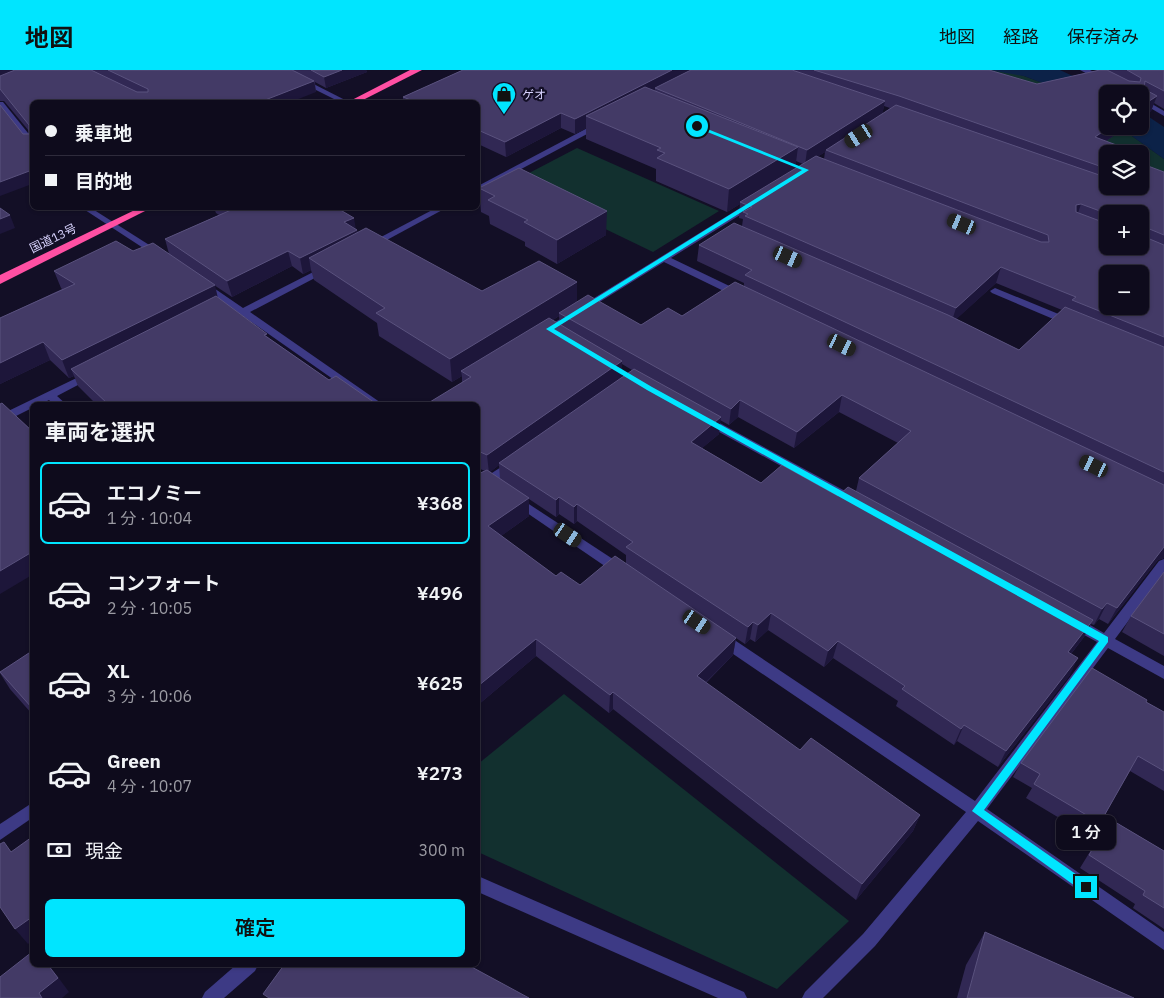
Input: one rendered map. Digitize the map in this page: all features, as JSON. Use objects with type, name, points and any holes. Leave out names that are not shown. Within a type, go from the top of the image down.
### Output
[{"type":"highway","points":[[358,100],[416,70]]},
{"type":"highway","name":"国道13号","points":[[0,280],[142,210]]},
{"type":"street","points":[[280,70],[341,100]]},
{"type":"street","points":[[1084,70],[1113,85]]},
{"type":"street","points":[[0,104],[30,141]]},
{"type":"street","points":[[1149,105],[1164,114]]},
{"type":"street","points":[[480,188],[609,120]]},
{"type":"street","points":[[532,339],[553,331],[663,258],[721,228],[766,195]]},
{"type":"street","points":[[89,210],[166,259]]},
{"type":"street","points":[[364,248],[438,210]]},
{"type":"street","points":[[663,258],[753,302]]},
{"type":"street","points":[[242,312],[338,262]]},
{"type":"street","points":[[198,282],[374,402]]},
{"type":"street","points":[[995,291],[1081,327]]},
{"type":"street","points":[[215,311],[230,304]]},
{"type":"street","points":[[36,402],[102,368]]},
{"type":"street","points":[[50,395],[58,402]]},
{"type":"street","points":[[0,420],[30,405]]},
{"type":"street","points":[[692,412],[861,505]]},
{"type":"street","points":[[520,458],[481,481],[632,578]]},
{"type":"street","points":[[811,998],[869,940],[977,811],[1164,564]]},
{"type":"street","points":[[1061,616],[1164,674]]},
{"type":"street","points":[[714,633],[977,811],[1164,942]]},
{"type":"street","points":[[0,833],[30,811]]},
{"type":"street","points":[[480,885],[738,998]]},
{"type":"street","points":[[211,998],[246,967]]},
{"type":"green space","points":[[928,70],[1003,70],[1024,76],[1077,96],[1099,117],[1099,135],[1131,135],[1144,145],[1100,145]]},
{"type":"green space","points":[[577,148],[719,211],[653,252],[510,183]]},
{"type":"green space","points":[[1149,148],[1164,159],[1164,185],[1149,174]]},
{"type":"green space","points":[[564,694],[849,921],[777,989],[480,853],[480,762]]},
{"type":"water","points":[[989,70],[1060,70],[1099,88],[1099,95],[1077,96],[1024,76]]},
{"type":"water","points":[[1149,117],[1164,127],[1164,159],[1149,148],[1149,145],[1144,145],[1131,135],[1149,135]]},
{"type":"building","points":[[15,70],[91,70],[137,92],[148,92],[148,89],[108,70],[292,70],[314,81],[265,100],[30,100],[30,171],[0,182],[0,105],[23,134],[29,134],[29,125],[0,89],[0,76]]},
{"type":"building","points":[[311,70],[342,70],[324,77]]},
{"type":"building","points":[[463,70],[672,70],[575,119],[561,113],[505,142],[480,131],[480,100],[411,100],[403,97]]},
{"type":"building","points":[[691,70],[792,70],[885,101],[807,150],[655,88]]},
{"type":"building","points":[[814,70],[989,70],[1037,84],[1100,70],[1107,70],[1129,81],[1140,82],[1141,78],[1127,70],[1164,70],[1164,91],[1145,81],[1144,85],[1099,85],[1099,134],[1095,137],[1116,145],[1099,145],[1099,166],[899,96]]},
{"type":"building","points":[[645,87],[798,147],[729,189],[657,158],[665,153],[657,150],[661,148],[586,116]]},
{"type":"building","points":[[1149,92],[1157,96],[1149,101]]},
{"type":"building","points":[[896,105],[1099,175],[1099,195],[1149,195],[1149,166],[1164,172],[1164,235],[1149,229],[1149,205],[1099,205],[1099,211],[1081,204],[1076,205],[1076,212],[1099,221],[1099,255],[1149,255],[1149,239],[1164,245],[1164,337],[1109,315],[1149,315],[1149,265],[1099,265],[1099,311],[1072,300],[1076,297],[1001,267],[956,308],[745,216],[748,214],[743,212],[752,207],[740,202],[816,156],[1041,242],[1049,242],[1048,235],[826,150]]},
{"type":"building","points":[[519,168],[607,211],[557,240],[524,222],[528,220],[488,200],[495,196],[480,188]]},
{"type":"building","points":[[0,208],[10,215],[0,219]]},
{"type":"building","points":[[231,210],[340,210],[354,218],[344,222],[357,230],[300,258],[288,251],[227,281],[165,239]]},
{"type":"building","points":[[734,223],[948,315],[1019,350],[1065,307],[1164,347],[1164,472],[745,275],[752,270],[699,245]]},
{"type":"building","points":[[366,228],[482,291],[539,261],[577,282],[450,359],[376,313],[385,308],[309,258]]},
{"type":"building","points":[[116,241],[133,251],[153,243],[215,285],[62,360],[43,342],[0,363],[0,318],[75,284],[54,271]]},
{"type":"building","points":[[735,282],[1164,485],[1164,547],[1117,608],[1107,603],[1102,609],[859,478],[911,431],[842,395],[797,432],[740,400],[731,409],[559,313],[588,295],[641,325],[668,308],[682,316]]},
{"type":"building","points":[[216,296],[267,334],[264,335],[329,380],[336,376],[374,402],[106,402],[71,369]]},
{"type":"building","points":[[549,318],[622,361],[487,455],[480,452],[480,402],[430,402],[471,377],[461,371]]},
{"type":"building","points":[[634,369],[721,417],[691,442],[761,483],[782,465],[838,496],[848,487],[1093,620],[1068,652],[1078,658],[1006,751],[964,725],[961,729],[902,689],[905,686],[838,641],[828,651],[771,613],[758,625],[753,622],[748,627],[626,547],[633,542],[577,504],[574,507],[559,497],[556,500],[499,463]]},
{"type":"building","points":[[2,403],[30,429],[30,553],[0,571],[0,404]]},
{"type":"building","points":[[487,470],[529,498],[488,526],[556,576],[561,572],[580,585],[615,556],[736,638],[697,676],[800,750],[811,738],[920,815],[862,884],[613,692],[610,695],[536,639],[480,684],[480,473]]},
{"type":"building","points":[[1164,572],[1164,634],[1131,616]]},
{"type":"building","points":[[30,652],[30,706],[0,672]]},
{"type":"building","points":[[1092,668],[1164,712],[1164,771],[1138,756],[1100,823],[1034,784],[1040,774],[1021,763]]},
{"type":"building","points":[[1110,819],[1164,851],[1164,908],[1143,895],[1145,891],[1089,855]]},
{"type":"building","points":[[30,838],[30,918],[15,929],[0,907],[0,844],[4,842],[11,852]]},
{"type":"building","points":[[985,932],[1134,998],[967,998]]},
{"type":"building","points":[[30,954],[30,967],[50,967],[58,978],[39,993],[42,998],[0,998],[0,977]]},
{"type":"building","points":[[283,967],[472,967],[529,998],[269,998],[263,994]]},
{"type":"place","name":"ゲオ","points":[[504,115]]},
{"type":"route","points":[[697,126],[806,170],[549,329],[633,379],[1105,640],[977,811],[1086,887]]}]
